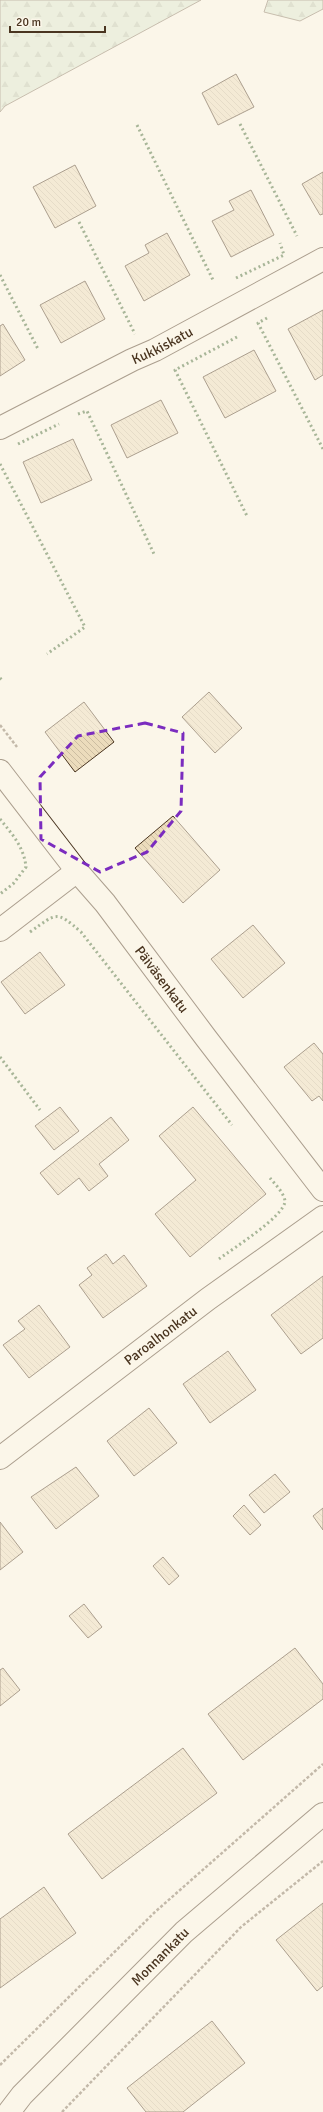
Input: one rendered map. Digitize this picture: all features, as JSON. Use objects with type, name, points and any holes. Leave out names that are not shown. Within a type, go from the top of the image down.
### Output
[{"type":"street","name":"Kukkiskatu","points":[[0,428],[132,360],[155,350],[323,259]]},
{"type":"street","name":"Päiväsenkatu","points":[[0,771],[77,871],[105,903],[323,1190]]},
{"type":"street","points":[[0,930],[77,871]]},
{"type":"street","name":"Paroalhonkatu","points":[[0,1458],[208,1299],[323,1217]]},
{"type":"street","name":"Monnankatu","points":[[9,2112],[22,2096],[184,1932],[323,1814]]},
{"type":"path","points":[[0,2065],[155,1912],[323,1764]]},
{"type":"path","points":[[62,2112],[241,1927],[323,1861]]},
{"type":"highlighted area","points":[[145,723],[183,733],[181,811],[147,852],[100,872],[41,839],[40,777],[78,736]]},
{"type":"green space","points":[[0,0],[201,0],[5,106],[0,112]]},
{"type":"green space","points":[[268,0],[323,0],[323,9],[300,21],[264,12]]},
{"type":"building","points":[[236,74],[254,107],[218,125],[202,93]]},
{"type":"building","points":[[75,165],[96,206],[55,228],[33,187]]},
{"type":"building","points":[[323,172],[323,214],[320,215],[302,184]]},
{"type":"building","points":[[251,190],[274,235],[231,257],[212,221],[234,210],[229,201]]},
{"type":"building","points":[[167,233],[190,275],[144,301],[125,266],[149,253],[145,245]]},
{"type":"building","points":[[85,281],[105,319],[61,343],[40,305]]},
{"type":"building","points":[[323,310],[323,375],[315,380],[288,329]]},
{"type":"building","points":[[3,324],[25,360],[0,376],[0,326]]},
{"type":"building","points":[[254,350],[276,391],[225,418],[203,377]]},
{"type":"building","points":[[161,400],[178,433],[127,458],[111,425]]},
{"type":"building","points":[[73,439],[92,480],[41,503],[23,462]]},
{"type":"building","points":[[209,692],[242,728],[215,753],[182,717]]},
{"type":"building","points":[[84,702],[114,742],[75,772],[45,732]]},
{"type":"building","points":[[173,816],[220,870],[183,903],[135,848]]},
{"type":"building","points":[[253,925],[285,963],[243,998],[211,959]]},
{"type":"building","points":[[40,952],[65,985],[25,1014],[1,982]]},
{"type":"building","points":[[314,1043],[323,1054],[323,1101],[319,1096],[312,1101],[284,1067]]},
{"type":"building","points":[[60,1107],[79,1131],[54,1150],[35,1126]]},
{"type":"building","points":[[193,1107],[266,1194],[190,1257],[155,1214],[196,1180],[159,1136]]},
{"type":"building","points":[[111,1117],[129,1140],[99,1164],[108,1176],[89,1191],[79,1178],[58,1195],[40,1173]]},
{"type":"building","points":[[106,1254],[113,1264],[124,1255],[147,1286],[103,1318],[79,1285],[92,1275],[87,1268]]},
{"type":"building","points":[[323,1276],[323,1338],[301,1354],[271,1315]]},
{"type":"building","points":[[39,1305],[70,1347],[29,1378],[3,1345],[25,1329],[18,1321]]},
{"type":"building","points":[[228,1351],[256,1390],[210,1423],[183,1384]]},
{"type":"building","points":[[149,1408],[177,1443],[134,1476],[107,1441]]},
{"type":"building","points":[[76,1467],[99,1496],[56,1529],[31,1497]]},
{"type":"building","points":[[275,1474],[290,1492],[264,1513],[249,1495]]},
{"type":"building","points":[[244,1505],[261,1525],[250,1535],[233,1516]]},
{"type":"building","points":[[323,1508],[323,1530],[313,1516]]},
{"type":"building","points":[[0,1522],[23,1552],[0,1570]]},
{"type":"building","points":[[163,1557],[179,1576],[169,1585],[153,1566]]},
{"type":"building","points":[[84,1604],[102,1627],[88,1638],[69,1616]]},
{"type":"building","points":[[295,1648],[323,1684],[323,1699],[243,1760],[208,1714]]},
{"type":"building","points":[[3,1668],[20,1690],[0,1706],[0,1670]]},
{"type":"building","points":[[183,1748],[217,1793],[102,1879],[68,1834]]},
{"type":"building","points":[[44,1887],[76,1933],[0,1988],[0,1919]]},
{"type":"building","points":[[323,1903],[323,1986],[317,1991],[276,1940]]},
{"type":"building","points":[[212,2021],[245,2063],[183,2112],[146,2112],[127,2088]]},
{"type":"hedge","points":[[240,124],[297,236]]},
{"type":"hedge","points":[[137,125],[213,280]]},
{"type":"hedge","points":[[79,222],[135,334]]},
{"type":"hedge","points":[[236,278],[284,255],[280,243]]},
{"type":"hedge","points":[[0,275],[38,349]]},
{"type":"hedge","points":[[267,318],[258,323],[323,449]]},
{"type":"hedge","points":[[237,337],[175,370],[247,516]]},
{"type":"hedge","points":[[78,414],[87,411],[154,554]]},
{"type":"hedge","points":[[18,444],[59,424]]},
{"type":"hedge","points":[[0,464],[85,627],[47,654]]},
{"type":"hedge","points":[[0,678],[3,681]]},
{"type":"hedge","points":[[0,819],[20,847],[26,867],[13,884],[0,894]]},
{"type":"hedge","points":[[30,932],[51,918],[56,917],[61,917],[81,932],[232,1125]]},
{"type":"hedge","points":[[0,1057],[40,1110]]},
{"type":"hedge","points":[[219,1259],[268,1223],[283,1207],[285,1201],[283,1195],[270,1178]]}]
